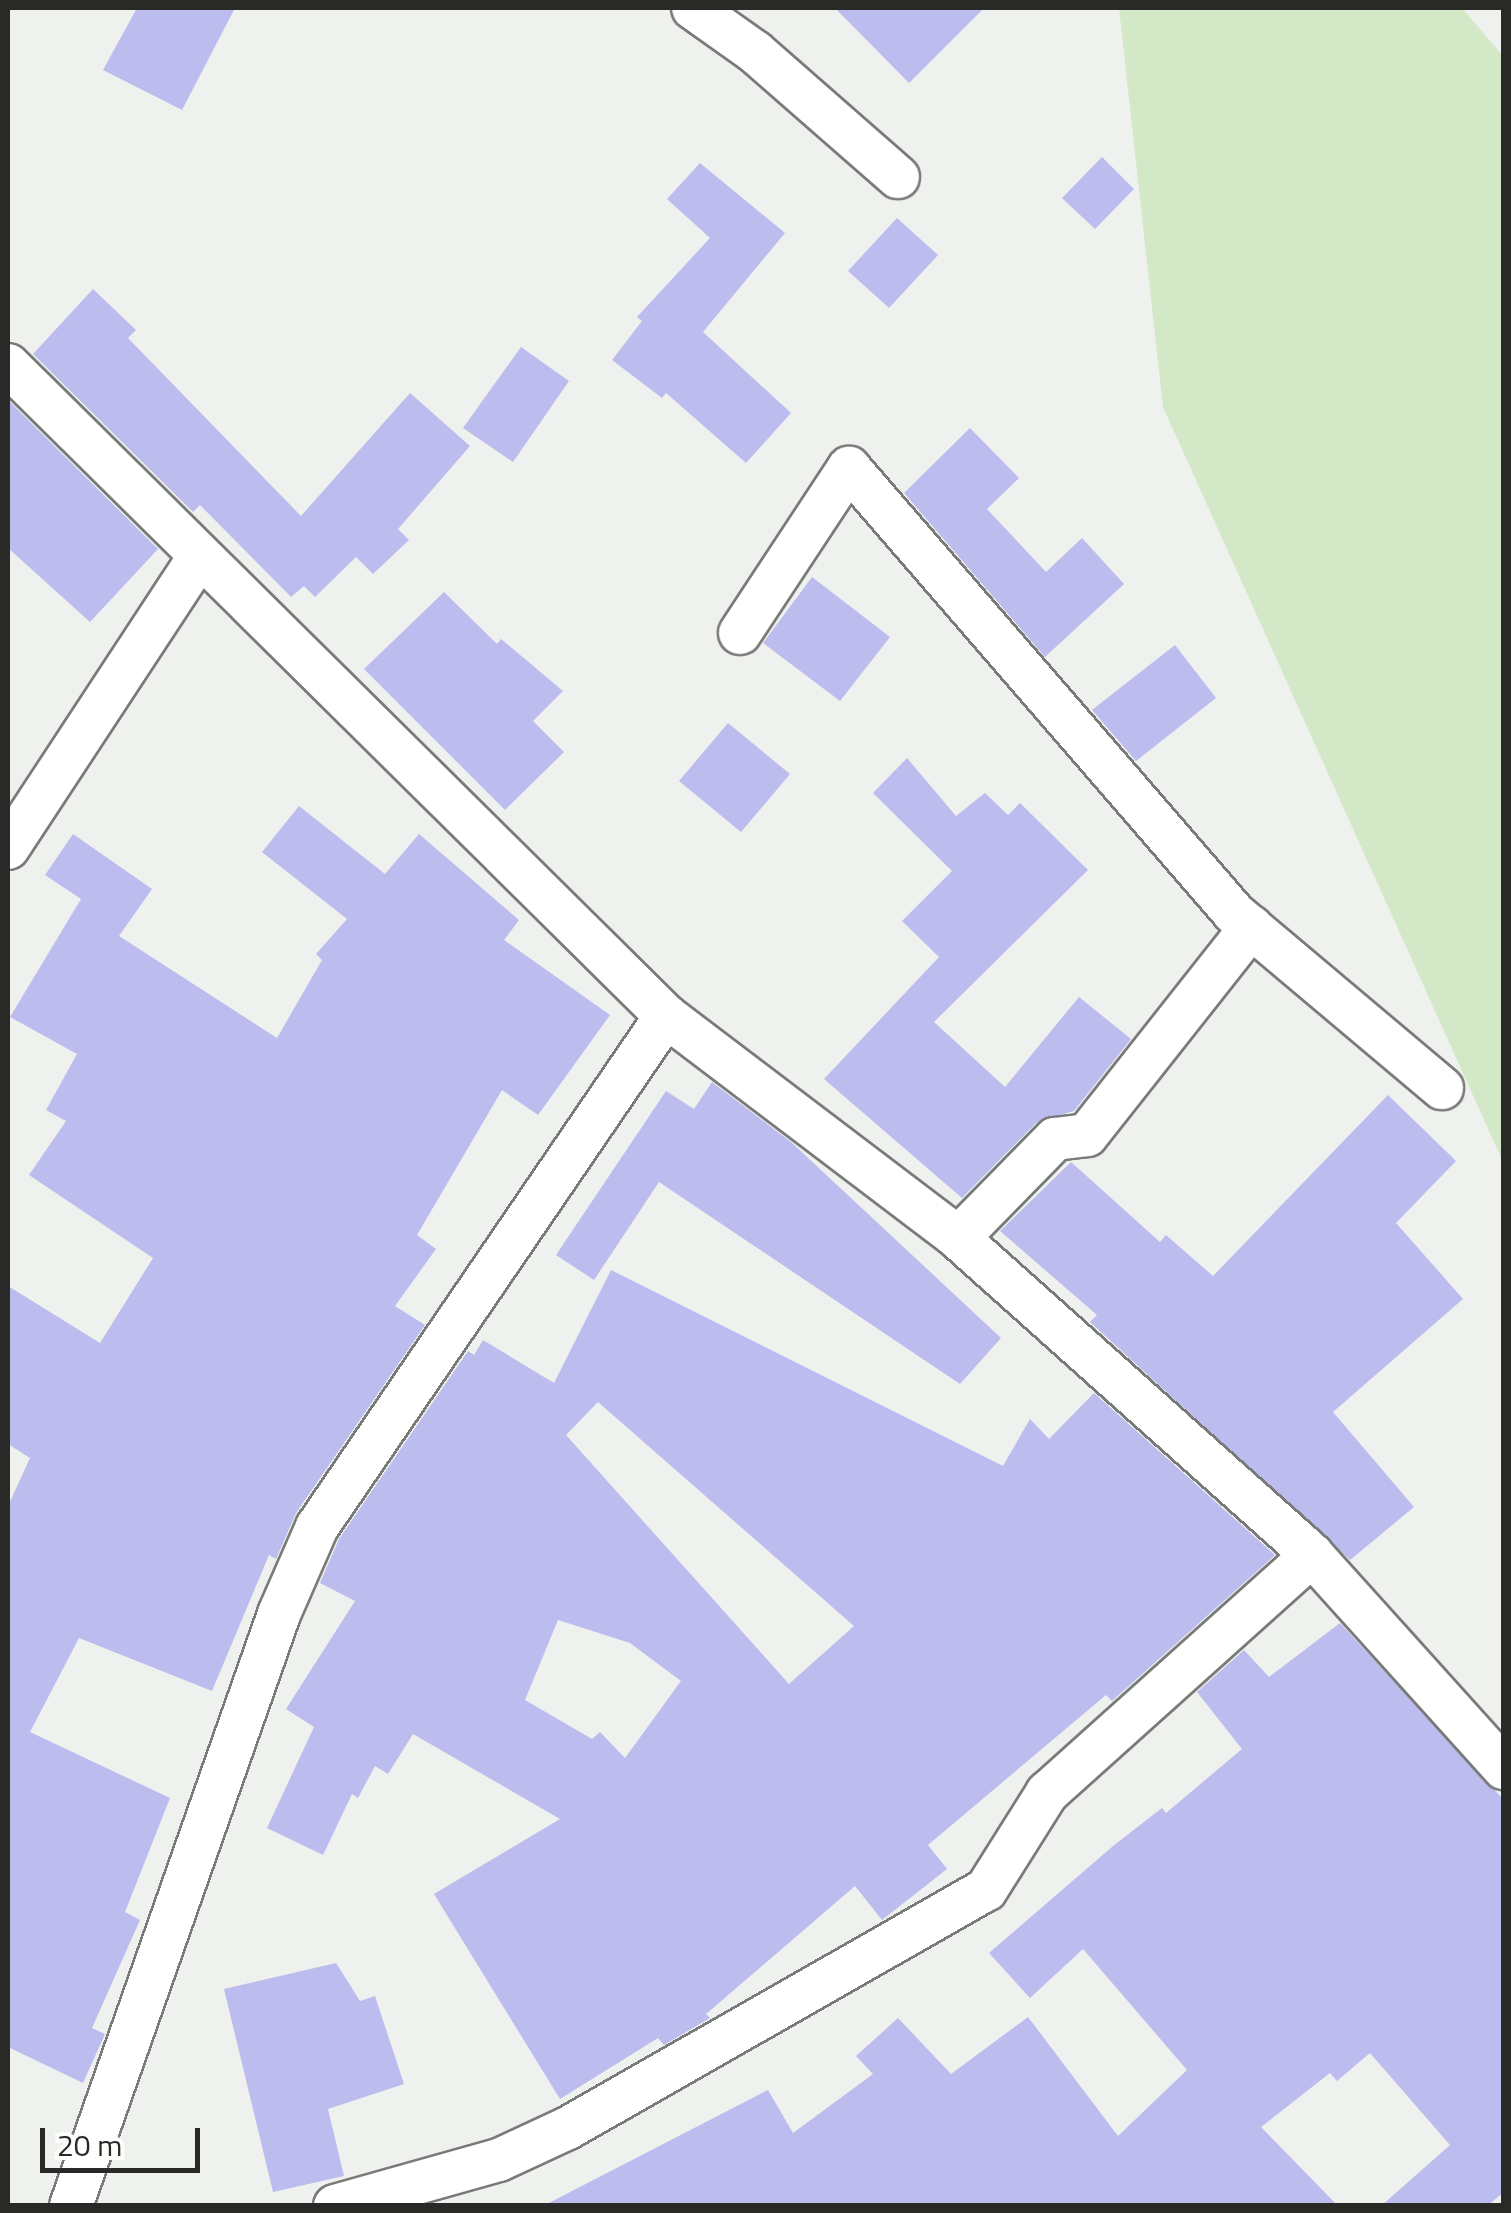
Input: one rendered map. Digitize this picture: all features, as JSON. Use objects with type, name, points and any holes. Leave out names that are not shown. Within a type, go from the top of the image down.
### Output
[{"type":"street","points":[[693,8],[755,52],[898,177]]},
{"type":"street","points":[[8,365],[666,1016],[958,1238],[1312,1555],[1504,1768]]},
{"type":"street","points":[[740,632],[849,468],[1251,927],[1442,1088]]},
{"type":"street","points":[[8,848],[199,557]]},
{"type":"street","points":[[958,1238],[1056,1139],[1087,1134],[1251,927]]},
{"type":"street","points":[[71,2206],[278,1614],[316,1527],[666,1016]]},
{"type":"street","points":[[335,2206],[498,2160],[568,2128],[986,1890],[1047,1793],[1312,1555]]},
{"type":"green space","points":[[1119,8],[1462,8],[1503,56],[1503,1162],[1163,407]]},
{"type":"building","points":[[137,8],[235,8],[182,110],[103,70]]},
{"type":"building","points":[[835,8],[984,8],[909,83]]},
{"type":"building","points":[[1102,157],[1134,189],[1095,229],[1062,198]]},
{"type":"building","points":[[700,163],[785,233],[703,332],[791,413],[746,463],[666,393],[662,398],[612,360],[642,321],[637,317],[710,238],[667,199]]},
{"type":"building","points":[[897,218],[938,255],[889,308],[848,271]]},
{"type":"building","points":[[93,289],[136,330],[128,338],[301,516],[410,393],[470,446],[398,529],[409,540],[373,574],[356,557],[315,597],[304,586],[291,597],[200,505],[193,512],[33,354]]},
{"type":"building","points":[[521,347],[569,381],[513,462],[463,428]]},
{"type":"building","points":[[8,400],[158,549],[90,622],[8,548]]},
{"type":"building","points":[[970,428],[1019,478],[987,509],[1046,572],[1082,538],[1124,584],[1045,657],[904,493]]},
{"type":"building","points":[[812,577],[890,637],[840,701],[763,643]]},
{"type":"building","points":[[444,592],[497,644],[501,639],[563,691],[533,721],[564,752],[505,810],[364,669]]},
{"type":"building","points":[[1175,645],[1216,698],[1136,761],[1092,710]]},
{"type":"building","points":[[728,723],[790,774],[741,832],[679,781]]},
{"type":"building","points":[[907,758],[956,816],[985,793],[1008,815],[1020,803],[1088,870],[934,1022],[1005,1087],[1079,997],[1131,1039],[1074,1111],[1037,1122],[962,1198],[824,1079],[939,957],[902,921],[952,871],[873,793]]},
{"type":"building","points":[[299,806],[385,874],[419,834],[519,920],[504,940],[610,1015],[538,1115],[502,1090],[417,1235],[436,1249],[395,1306],[425,1325],[296,1513],[276,1559],[269,1555],[212,1691],[79,1638],[30,1732],[170,1798],[125,1912],[140,1920],[92,2028],[105,2034],[83,2083],[8,2047],[8,1506],[30,1458],[8,1444],[8,1286],[100,1343],[153,1258],[29,1175],[66,1121],[46,1110],[77,1054],[10,1017],[81,899],[45,875],[73,834],[152,889],[119,936],[277,1038],[322,960],[316,954],[347,919],[262,852]]},
{"type":"building","points":[[712,1082],[791,1142],[1001,1338],[960,1384],[659,1182],[594,1280],[556,1255],[666,1091],[694,1109]]},
{"type":"building","points":[[1388,1095],[1456,1161],[1396,1223],[1463,1299],[1333,1412],[1414,1507],[1350,1560],[1090,1322],[1097,1315],[1000,1231],[1071,1162],[1160,1242],[1166,1235],[1213,1276]]},
{"type":"building","points":[[611,1270],[1003,1466],[1030,1419],[1049,1439],[1094,1393],[1275,1555],[1112,1701],[1106,1695],[928,1845],[947,1869],[882,1920],[855,1886],[706,2014],[710,2018],[664,2045],[658,2038],[560,2099],[434,1894],[560,1819],[413,1734],[388,1774],[375,1766],[358,1798],[352,1794],[323,1855],[267,1828],[314,1727],[286,1709],[355,1601],[320,1583],[339,1539],[468,1351],[474,1355],[483,1340],[554,1383]],"holes":[[[598,1402],[854,1626],[789,1684],[566,1435]],[[558,1620],[630,1643],[681,1681],[625,1758],[600,1732],[592,1739],[525,1700]]]},
{"type":"building","points":[[1340,1623],[1504,1800],[1504,2192],[1487,2206],[1381,2206],[1450,2145],[1370,2053],[1337,2081],[1330,2073],[1261,2127],[1338,2206],[543,2206],[768,2090],[793,2133],[873,2074],[856,2056],[898,2018],[951,2074],[1028,2017],[1118,2136],[1187,2070],[1083,1949],[1030,1998],[989,1953],[1113,1846],[1162,1808],[1166,1813],[1242,1749],[1197,1692],[1244,1650],[1269,1677]]},
{"type":"building","points":[[336,1963],[360,2001],[375,1996],[404,2084],[328,2109],[344,2176],[273,2192],[224,1989]]}]
